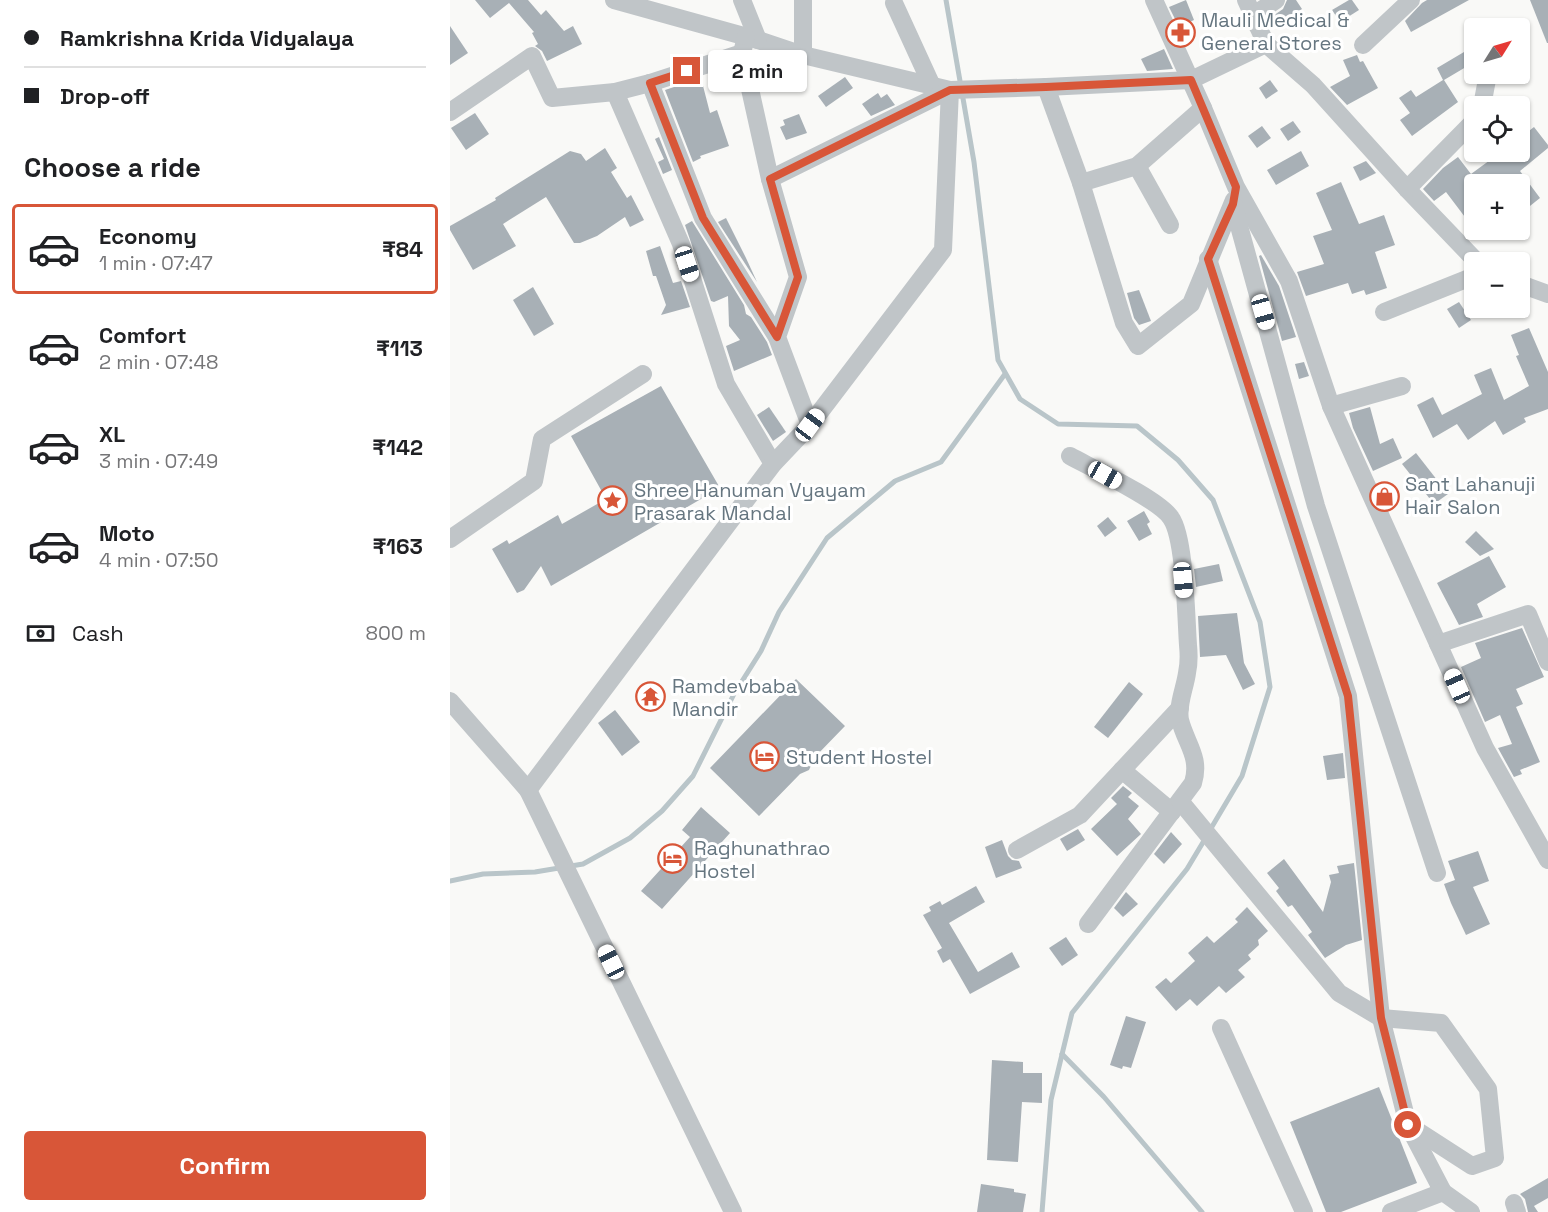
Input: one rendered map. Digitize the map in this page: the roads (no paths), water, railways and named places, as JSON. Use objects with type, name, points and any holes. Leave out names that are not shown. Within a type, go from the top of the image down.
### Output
[{"type":"street","points":[[614,0],[748,43],[946,88],[1046,87],[1191,80],[1266,44]]},
{"type":"street","points":[[742,0],[770,179],[798,277],[777,337]]},
{"type":"street","points":[[803,0],[803,55]]},
{"type":"street","points":[[1154,0],[1203,108],[1235,196],[1319,516],[1437,873]]},
{"type":"street","points":[[1246,0],[1266,44],[1313,85],[1467,252]]},
{"type":"street","points":[[1257,25],[1260,11],[1276,0]]},
{"type":"street","points":[[1363,45],[1411,0]]},
{"type":"street","points":[[528,790],[773,464],[810,425],[943,250],[946,88],[894,3]]},
{"type":"street","points":[[450,112],[532,56],[552,98],[615,92],[650,83],[748,43]]},
{"type":"street","points":[[650,83],[703,218],[777,337],[810,425]]},
{"type":"street","points":[[1046,87],[1081,183],[1124,323],[1138,346],[1191,304],[1235,196]]},
{"type":"street","points":[[770,179],[946,88]]},
{"type":"street","points":[[615,92],[681,244],[726,384],[773,464]]},
{"type":"street","points":[[1081,183],[1137,166],[1203,108]]},
{"type":"street","points":[[1407,189],[1464,131]]},
{"type":"street","points":[[1137,166],[1170,225]]},
{"type":"street","points":[[1235,196],[1289,281],[1331,406],[1485,748],[1548,860]]},
{"type":"street","points":[[1208,259],[1348,696],[1381,1018],[1408,1125],[1443,1192],[1471,1212]]},
{"type":"street","points":[[1384,312],[1464,280]]},
{"type":"street","points":[[1530,288],[1548,294]]},
{"type":"street","points":[[450,540],[534,481],[542,439],[643,374]]},
{"type":"street","points":[[1331,406],[1402,386]]},
{"type":"street","points":[[1070,456],[1156,504],[1171,518],[1179,537],[1188,645],[1187,674],[1180,719],[1195,757],[1197,770],[1181,808],[1088,924]]},
{"type":"street","points":[[1438,644],[1528,614],[1548,662]]},
{"type":"street","points":[[450,701],[528,790],[734,1212]]},
{"type":"street","points":[[1017,850],[1080,815],[1180,708]]},
{"type":"street","points":[[1122,770],[1181,808],[1217,844],[1340,993],[1381,1018],[1441,1023],[1488,1089],[1495,1158],[1472,1166],[1408,1125]]},
{"type":"street","points":[[1221,1028],[1304,1212]]},
{"type":"street","points":[[1391,1212],[1443,1192]]},
{"type":"waterway","points":[[946,0],[974,162],[998,360],[1020,399],[1058,424],[1137,426],[1178,460],[1213,500],[1260,622],[1270,687],[1242,776],[1210,830]]},
{"type":"waterway","points":[[450,881],[483,874],[535,872],[583,864],[630,838],[662,811],[693,776],[734,694],[761,651],[779,612],[827,538],[895,481],[941,462],[1005,374]]},
{"type":"waterway","points":[[1042,1212],[1051,1100],[1072,1013],[1187,869],[1205,839]]},
{"type":"waterway","points":[[1062,1054],[1104,1097],[1202,1212]]},
{"type":"place","name":"Mauli Medical & General Stores","points":[[1180,32]]},
{"type":"place","name":"Sant Lahanuji Hair Salon","points":[[1384,496]]},
{"type":"place","name":"Shree Hanuman Vyayam Prasarak Mandal","points":[[613,501]]},
{"type":"place","name":"Ramdevbaba Mandir","points":[[651,697]]},
{"type":"place","name":"Student Hostel","points":[[765,757]]},
{"type":"place","name":"Raghunathrao Hostel","points":[[673,859]]}]
